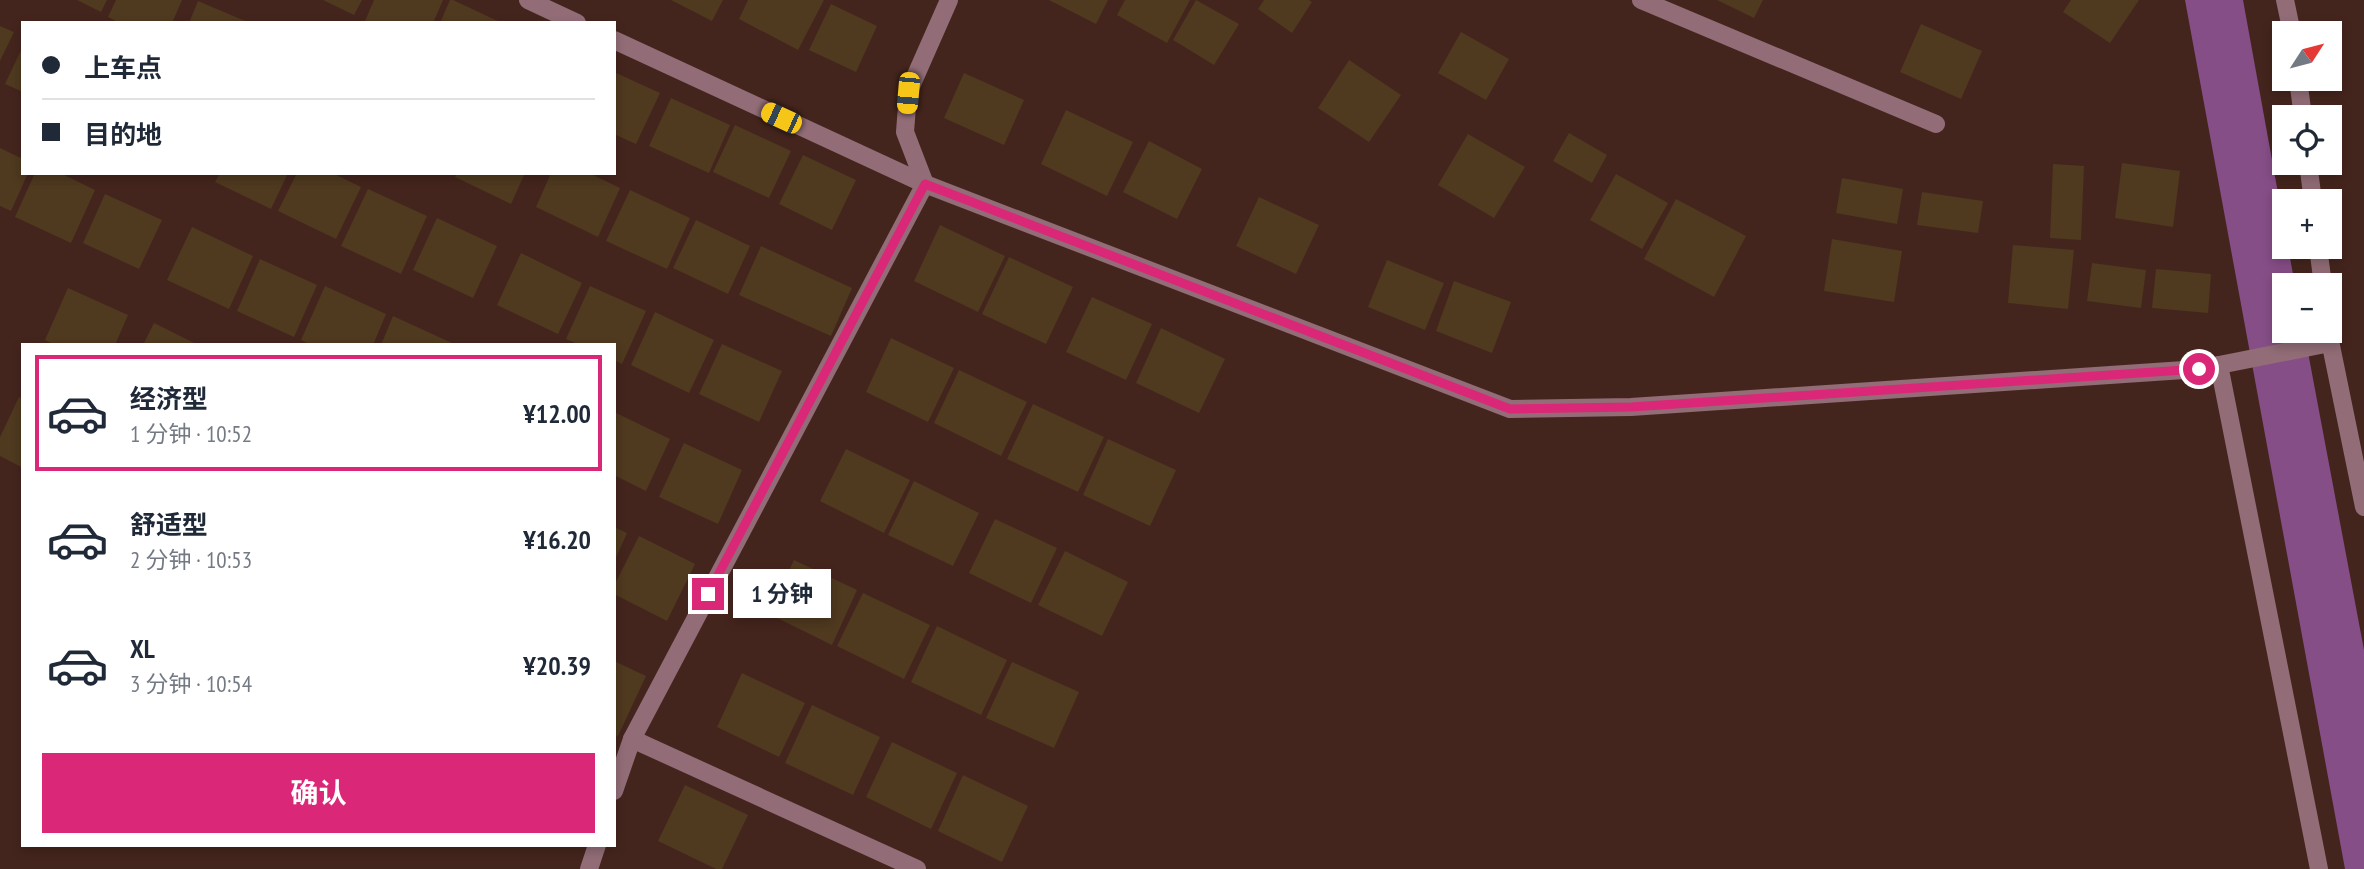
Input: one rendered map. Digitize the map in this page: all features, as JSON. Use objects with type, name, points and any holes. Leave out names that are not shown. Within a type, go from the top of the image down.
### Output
[{"type":"street","points":[[527,0],[573,21]]},
{"type":"street","points":[[616,785],[632,739],[925,184],[905,132],[908,93],[949,0]]},
{"type":"street","points":[[1641,0],[1660,4],[1936,124]]},
{"type":"street","points":[[2286,0],[2289,21]]},
{"type":"street","points":[[616,41],[925,184],[1510,409],[1631,407],[2185,370],[2219,365],[2305,343]]},
{"type":"street","points":[[2330,343],[2364,507]]},
{"type":"street","points":[[2219,365],[2319,869]]},
{"type":"street","points":[[632,739],[917,869]]},
{"type":"street","points":[[589,869],[596,847]]},
{"type":"shaded area","points":[[2185,0],[2243,0],[2272,160],[2272,175],[2275,175],[2277,189],[2272,189],[2272,259],[2290,259],[2293,273],[2272,273],[2272,343],[2306,343],[2364,650],[2364,869],[2345,869]]},
{"type":"building","points":[[77,0],[107,0],[101,12]]},
{"type":"building","points":[[116,0],[182,0],[173,21],[116,21],[108,17]]},
{"type":"building","points":[[323,0],[362,0],[354,15]]},
{"type":"building","points":[[374,0],[443,0],[434,21],[365,21]]},
{"type":"building","points":[[450,0],[453,0],[498,21],[441,21]]},
{"type":"building","points":[[671,0],[723,0],[712,21]]},
{"type":"building","points":[[748,0],[824,0],[798,50],[739,19]]},
{"type":"building","points":[[1049,0],[1108,0],[1096,24]]},
{"type":"building","points":[[1125,0],[1190,0],[1167,43],[1117,15]]},
{"type":"building","points":[[1196,0],[1239,24],[1214,65],[1173,40]]},
{"type":"building","points":[[1264,0],[1312,2],[1292,33],[1258,9]]},
{"type":"building","points":[[1717,0],[1763,0],[1754,18]]},
{"type":"building","points":[[2071,0],[2139,0],[2110,43],[2063,12]]},
{"type":"building","points":[[198,1],[245,21],[190,21]]},
{"type":"building","points":[[831,4],[877,26],[856,72],[809,50]]},
{"type":"building","points":[[1921,24],[1982,51],[1961,99],[1900,72]]},
{"type":"building","points":[[0,26],[14,32],[0,61]]},
{"type":"building","points":[[1461,32],[1509,59],[1486,100],[1438,73]]},
{"type":"building","points":[[21,50],[21,91],[5,84]]},
{"type":"building","points":[[1349,60],[1401,95],[1369,142],[1318,108]]},
{"type":"building","points":[[616,73],[660,93],[636,144],[616,135]]},
{"type":"building","points":[[964,73],[1024,100],[1004,145],[944,118]]},
{"type":"building","points":[[671,98],[730,125],[709,173],[649,146]]},
{"type":"building","points":[[1066,110],[1133,142],[1107,196],[1041,164]]},
{"type":"building","points":[[735,125],[791,151],[769,198],[713,172]]},
{"type":"building","points":[[1569,133],[1607,155],[1592,183],[1553,161]]},
{"type":"building","points":[[1468,134],[1525,167],[1494,218],[1438,185]]},
{"type":"building","points":[[1149,141],[1202,169],[1177,219],[1123,192]]},
{"type":"building","points":[[0,148],[21,158],[21,175],[27,175],[11,211],[0,206]]},
{"type":"building","points":[[803,155],[856,180],[832,230],[779,204]]},
{"type":"building","points":[[2122,163],[2180,171],[2173,227],[2115,218]]},
{"type":"building","points":[[2053,164],[2084,166],[2081,240],[2050,238]]},
{"type":"building","points":[[1616,174],[1668,203],[1642,249],[1590,220]]},
{"type":"building","points":[[34,175],[64,175],[95,190],[71,243],[15,217]]},
{"type":"building","points":[[219,175],[287,175],[271,209],[215,182]]},
{"type":"building","points":[[296,175],[336,175],[361,187],[336,239],[278,211]]},
{"type":"building","points":[[456,175],[524,175],[511,204],[455,177]]},
{"type":"building","points":[[550,175],[593,175],[620,188],[598,237],[536,207]]},
{"type":"building","points":[[1842,178],[1903,189],[1897,224],[1836,213]]},
{"type":"building","points":[[368,189],[427,216],[401,274],[341,246]]},
{"type":"building","points":[[630,190],[690,218],[667,269],[606,241]]},
{"type":"building","points":[[1922,192],[1983,201],[1978,233],[1917,225]]},
{"type":"building","points":[[105,194],[162,220],[139,269],[83,243]]},
{"type":"building","points":[[1259,197],[1319,225],[1296,274],[1236,246]]},
{"type":"building","points":[[1676,199],[1746,236],[1714,297],[1644,259]]},
{"type":"building","points":[[437,218],[497,246],[473,298],[413,270]]},
{"type":"building","points":[[696,220],[750,246],[728,294],[673,268]]},
{"type":"building","points":[[940,225],[1005,256],[978,312],[914,281]]},
{"type":"building","points":[[192,227],[253,256],[229,309],[167,280]]},
{"type":"building","points":[[1832,239],[1902,251],[1894,302],[1824,291]]},
{"type":"building","points":[[2013,245],[2074,250],[2068,309],[2008,303]]},
{"type":"building","points":[[761,246],[852,288],[831,336],[739,295]]},
{"type":"building","points":[[521,253],[582,283],[558,334],[497,305]]},
{"type":"building","points":[[1009,257],[1073,287],[1046,344],[982,314]]},
{"type":"building","points":[[260,259],[317,285],[294,337],[237,311]]},
{"type":"building","points":[[1387,260],[1444,283],[1425,330],[1368,307]]},
{"type":"building","points":[[2092,263],[2146,270],[2141,308],[2087,301]]},
{"type":"building","points":[[2156,269],[2211,274],[2208,313],[2152,308]]},
{"type":"building","points":[[1454,281],[1511,302],[1492,353],[1436,331]]},
{"type":"building","points":[[325,286],[386,314],[374,343],[307,343],[301,340]]},
{"type":"building","points":[[590,286],[646,311],[622,364],[616,361],[616,343],[575,343],[566,339]]},
{"type":"building","points":[[68,288],[128,315],[116,343],[51,343],[45,340]]},
{"type":"building","points":[[1092,297],[1152,324],[1126,380],[1066,352]]},
{"type":"building","points":[[655,312],[714,340],[689,393],[631,365]]},
{"type":"building","points":[[393,316],[452,343],[382,343]]},
{"type":"building","points":[[154,323],[194,343],[144,343]]},
{"type":"building","points":[[1161,328],[1225,359],[1199,413],[1136,383]]},
{"type":"building","points":[[891,338],[954,368],[928,422],[866,392]]},
{"type":"building","points":[[722,344],[782,371],[759,422],[699,394]]},
{"type":"building","points":[[959,370],[1027,402],[1001,456],[934,423]]},
{"type":"building","points":[[19,397],[21,398],[21,467],[0,456],[0,437]]},
{"type":"building","points":[[1033,404],[1104,437],[1078,492],[1007,459]]},
{"type":"building","points":[[616,413],[670,439],[646,491],[616,476]]},
{"type":"building","points":[[1108,439],[1176,470],[1150,526],[1083,495]]},
{"type":"building","points":[[684,443],[742,470],[718,524],[659,497]]},
{"type":"building","points":[[846,449],[910,480],[884,533],[820,501]]},
{"type":"building","points":[[914,481],[979,513],[953,566],[888,535]]},
{"type":"building","points":[[995,519],[1057,548],[1031,603],[969,573]]},
{"type":"building","points":[[616,528],[627,533],[616,558]]},
{"type":"building","points":[[639,536],[695,564],[667,621],[616,595],[616,582]]},
{"type":"building","points":[[1065,551],[1128,582],[1102,636],[1038,605]]},
{"type":"building","points":[[794,560],[857,590],[832,645],[769,614]]},
{"type":"building","points":[[863,593],[930,625],[904,679],[837,646]]},
{"type":"building","points":[[937,626],[1007,660],[981,715],[911,682]]},
{"type":"building","points":[[616,662],[646,676],[616,736]]},
{"type":"building","points":[[1012,662],[1079,692],[1054,748],[986,718]]},
{"type":"building","points":[[742,673],[805,703],[779,757],[717,727]]},
{"type":"building","points":[[812,705],[880,737],[853,795],[785,763]]},
{"type":"building","points":[[892,742],[957,773],[931,829],[866,797]]},
{"type":"building","points":[[963,775],[1028,806],[1002,862],[938,831]]},
{"type":"building","points":[[685,785],[748,815],[722,869],[716,869],[658,841]]},
{"type":"route","points":[[708,594],[925,184],[1510,409],[1631,407],[2199,369]]}]
